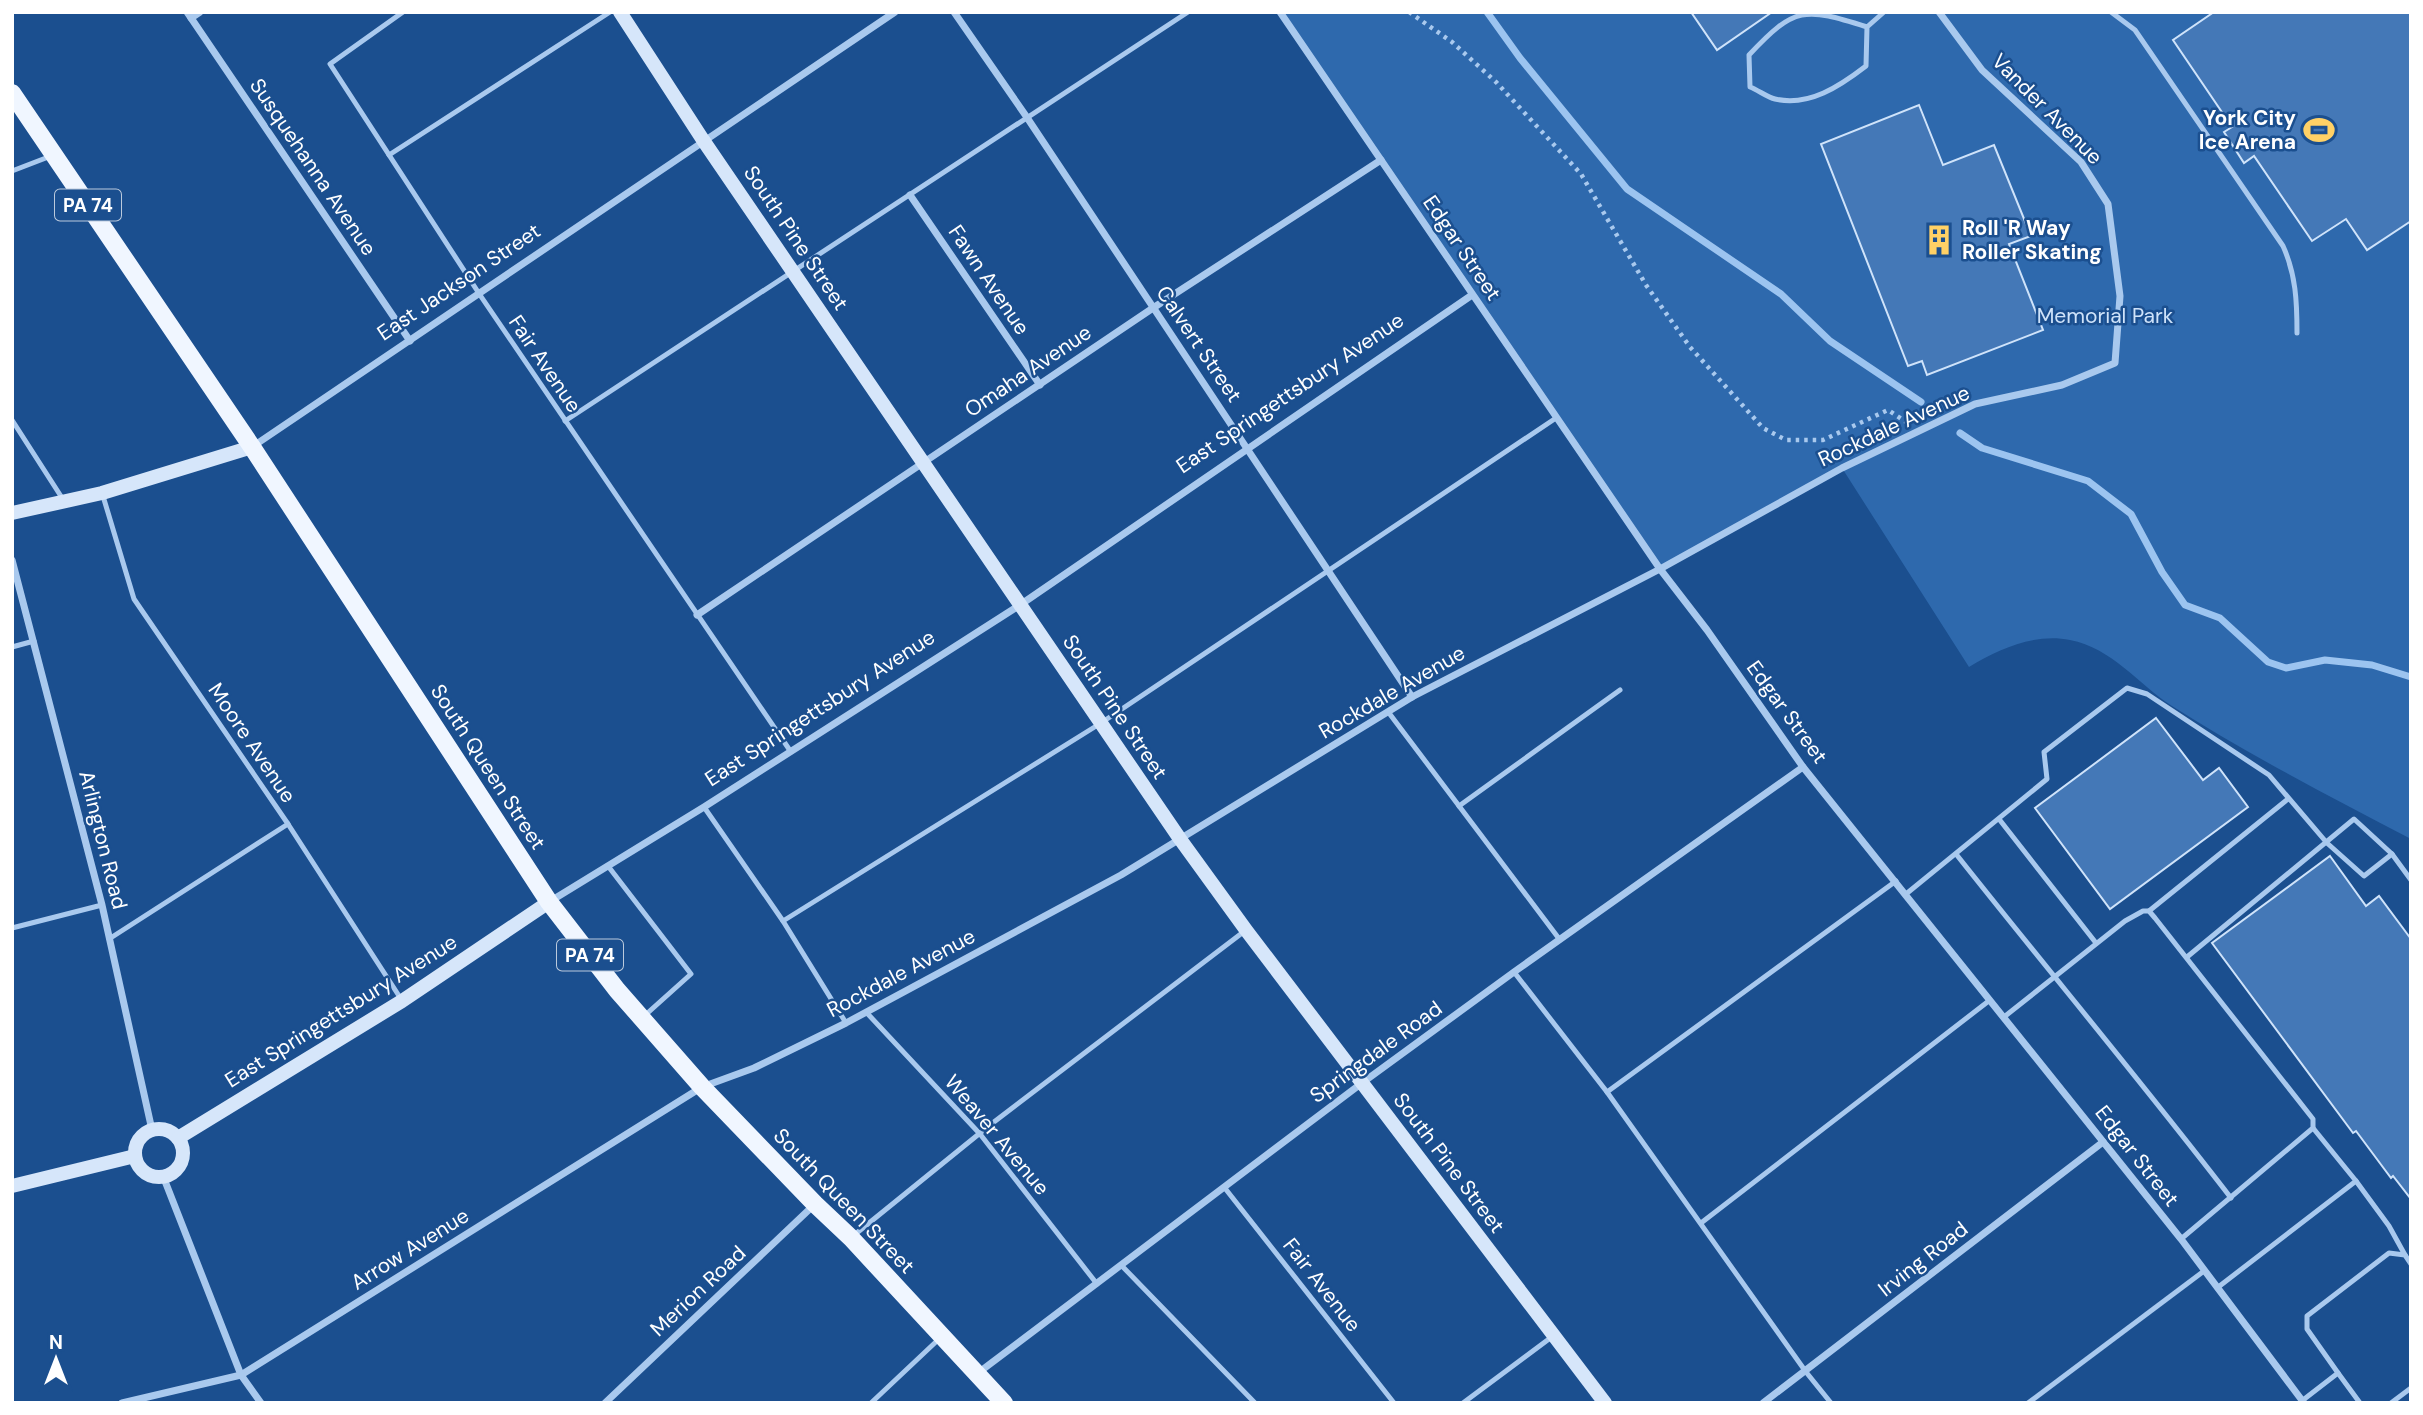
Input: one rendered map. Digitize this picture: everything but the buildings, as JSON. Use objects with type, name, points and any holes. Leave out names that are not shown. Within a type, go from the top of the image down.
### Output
[{"type":"main road","name":"South Queen Street","points":[[12,93],[252,447],[549,902],[641,1018],[702,1087],[850,1238],[1004,1403]]},
{"type":"street","points":[[189,15],[200,12]]},
{"type":"street","name":"South Pine Street","points":[[620,12],[703,140],[1180,839],[1605,1403]]},
{"type":"street","name":"East Jackson Street","points":[[12,513],[102,493],[252,447],[895,12]]},
{"type":"street","name":"Calvert Street","points":[[954,12],[1412,697]]},
{"type":"street","name":"Edgar Street","points":[[1280,12],[1660,569],[1707,630],[1803,766],[2181,1239],[2302,1402]]},
{"type":"street","name":"Vander Avenue","points":[[1939,12],[1982,70],[2081,162],[2108,204],[2120,296],[2115,363]]},
{"type":"street","name":"Susquehanna Avenue","points":[[189,15],[410,341]]},
{"type":"street","name":"Omaha Avenue","points":[[697,615],[1153,308],[1381,160]]},
{"type":"street","name":"Fawn Avenue","points":[[910,195],[1040,385]]},
{"type":"street","name":"East Springettsbury Avenue","points":[[178,1138],[402,1001],[549,902],[704,807],[1020,605],[1472,295]]},
{"type":"street","name":"Rockdale Avenue","points":[[702,1087],[754,1068],[846,1023],[1121,875],[1412,697],[1660,569],[1842,468],[1975,404],[2062,385],[2115,363]]},
{"type":"street","name":"Arlington Road","points":[[12,560],[102,905],[152,1130]]},
{"type":"street","name":"Springdale Road","points":[[977,1374],[1362,1083],[1803,766]]},
{"type":"street","name":"Arrow Avenue","points":[[122,1403],[241,1375],[702,1087]]},
{"type":"street","points":[[152,1130],[167,1130],[178,1138],[182,1146],[181,1162],[170,1174],[148,1174],[142,1170],[135,1156],[141,1137],[152,1130]]},
{"type":"street","name":"Irving Road","points":[[1763,1403],[2104,1142]]},
{"type":"street","points":[[12,1186],[135,1156]]},
{"type":"street","points":[[163,1176],[241,1375],[261,1403]]},
{"type":"street","name":"Merion Road","points":[[605,1403],[815,1204]]},
{"type":"lane","name":"Fair Avenue","points":[[403,12],[330,64],[480,295],[791,752]]},
{"type":"lane","points":[[389,155],[610,12]]},
{"type":"lane","points":[[565,421],[1188,12]]},
{"type":"lane","points":[[1867,26],[1826,14],[1795,15],[1773,29],[1749,55],[1750,87],[1775,99],[1805,100],[1844,83],[1866,66],[1867,26],[1884,12]]},
{"type":"lane","points":[[2111,12],[2136,30],[2283,246],[2292,266],[2296,285],[2297,333]]},
{"type":"lane","points":[[12,172],[54,155]]},
{"type":"lane","points":[[783,921],[1101,723],[1556,418]]},
{"type":"lane","points":[[12,420],[64,501]]},
{"type":"lane","name":"Moore Avenue","points":[[102,493],[134,599],[288,824],[402,1001]]},
{"type":"lane","points":[[12,647],[34,641]]},
{"type":"lane","points":[[1906,894],[2047,779],[2044,752],[2127,688],[2147,694],[2269,775],[2327,843],[2364,876],[2392,854]]},
{"type":"lane","points":[[1459,806],[1620,690]]},
{"type":"lane","points":[[1389,713],[1560,940]]},
{"type":"lane","points":[[2004,1017],[2096,943],[2136,914],[2149,911],[2288,799]]},
{"type":"lane","points":[[704,807],[783,921],[846,1023]]},
{"type":"lane","points":[[1999,819],[2096,943]]},
{"type":"lane","points":[[2187,957],[2354,819],[2392,854],[2411,880]]},
{"type":"lane","points":[[109,939],[288,824]]},
{"type":"lane","points":[[1956,854],[2054,978],[2098,1028],[2231,1198]]},
{"type":"lane","points":[[608,866],[691,974],[641,1018]]},
{"type":"lane","points":[[1606,1092],[1896,881]]},
{"type":"lane","points":[[12,928],[102,905]]},
{"type":"lane","points":[[2149,911],[2309,1112],[2313,1119],[2313,1128],[2389,1226],[2411,1264]]},
{"type":"lane","points":[[850,1238],[980,1133],[1246,930]]},
{"type":"lane","points":[[1514,972],[1606,1092],[1831,1403]]},
{"type":"lane","points":[[1701,1223],[1990,1000]]},
{"type":"lane","name":"Weaver Avenue","points":[[866,1012],[980,1133],[1097,1284]]},
{"type":"lane","points":[[2181,1239],[2313,1128]]},
{"type":"lane","points":[[2217,1288],[2356,1181]]},
{"type":"lane","name":"Fair Avenue","points":[[1224,1187],[1395,1403]]},
{"type":"lane","points":[[2360,1403],[2307,1329],[2307,1316],[2389,1253],[2405,1255]]},
{"type":"lane","points":[[1121,1265],[1255,1403]]},
{"type":"lane","points":[[2028,1403],[2204,1271]]},
{"type":"lane","points":[[871,1403],[942,1336]]},
{"type":"lane","points":[[1463,1403],[1555,1336]]},
{"type":"lane","points":[[2302,1402],[2338,1373]]},
{"type":"lane","points":[[2391,1403],[2411,1388]]},
{"type":"path","points":[[1409,12],[1452,42],[1496,82],[1581,174],[1646,285],[1690,347],[1763,428],[1786,440],[1823,440],[1888,410],[1919,431]]},
{"type":"green space","name":"Memorial Park","points":[[1280,12],[2411,12],[2411,839],[2231,742],[2172,706],[2112,659],[2085,644],[2057,638],[2030,641],[1992,654],[1969,667],[1842,468],[1660,569]]},
{"type":"waterway","points":[[1487,12],[1520,58],[1627,189],[1781,294],[1830,341],[1921,402]]},
{"type":"waterway","points":[[1960,433],[1982,448],[2088,481],[2131,514],[2162,572],[2185,605],[2220,618],[2268,662],[2286,668],[2325,660],[2372,665],[2411,677]]},
{"type":"place","name":"York City Ice Arena","points":[[2319,130]]},
{"type":"place","name":"Roll 'R Way Roller Skating","points":[[1939,240]]}]
